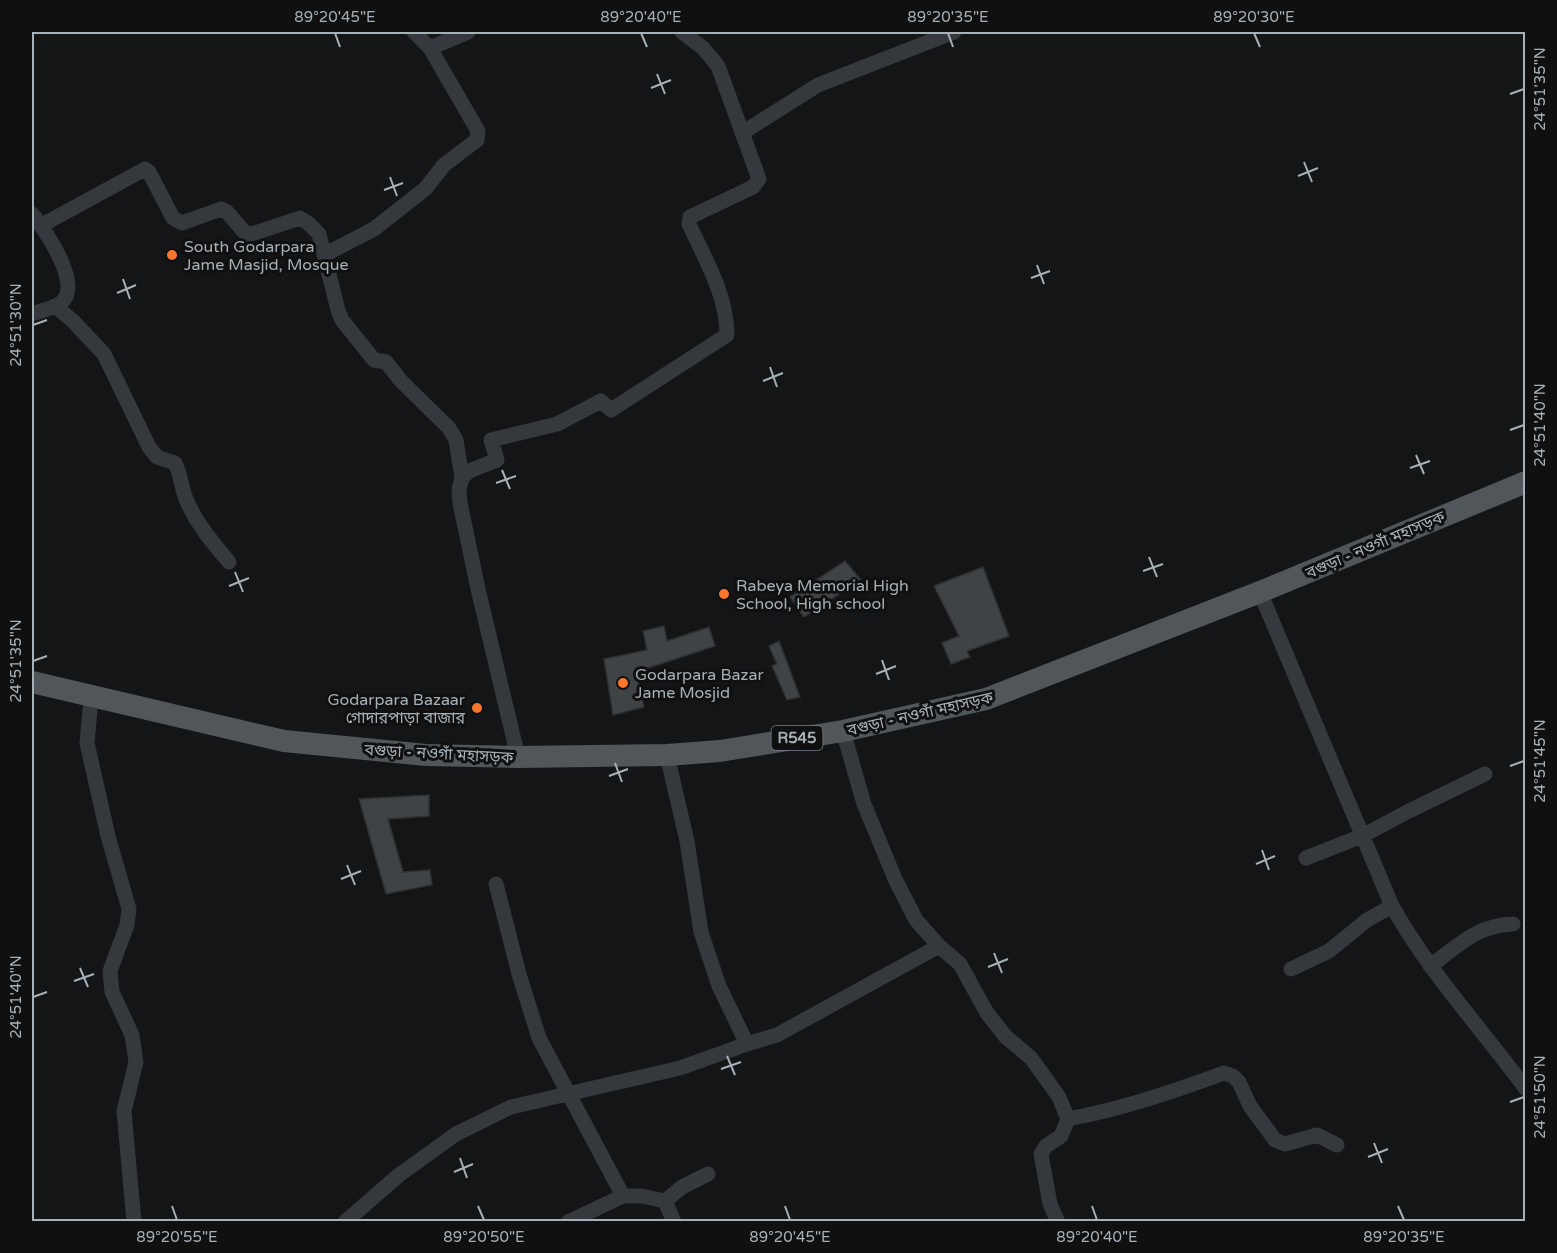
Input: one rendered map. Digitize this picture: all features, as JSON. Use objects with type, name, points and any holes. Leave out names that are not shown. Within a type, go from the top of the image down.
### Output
[{"type":"main road","name":"বগুড়া - নওগাঁ মহাসড়ক","points":[[32,682],[91,698],[284,741],[426,755],[518,757],[668,755],[720,751],[843,731],[986,699],[1260,592],[1526,482]]},
{"type":"street","points":[[324,255],[374,229],[425,189],[444,165],[477,140],[478,131],[430,48],[414,32]]},
{"type":"street","points":[[430,48],[468,32]]},
{"type":"street","points":[[462,478],[469,471],[497,460],[490,440],[557,424],[601,401],[611,410],[727,335],[727,320],[722,299],[689,224],[690,217],[753,187],[759,179],[718,66],[703,48],[684,32]]},
{"type":"street","points":[[742,133],[818,85],[954,32]]},
{"type":"street","points":[[32,314],[64,301],[68,290],[68,276],[37,220],[145,169],[149,172],[173,218],[178,222],[183,223],[221,209],[227,212],[246,234],[300,218],[308,223],[319,234],[342,320],[374,360],[386,362],[401,381],[449,428],[456,440],[462,478],[459,489],[462,514],[518,757]]},
{"type":"street","points":[[56,306],[74,321],[104,354],[149,447],[157,457],[175,463],[185,497],[202,530],[228,562]]},
{"type":"street","points":[[1260,592],[1392,906],[1430,966],[1526,1089]]},
{"type":"street","points":[[91,698],[87,743],[108,836],[129,909],[127,925],[110,971],[112,992],[132,1035],[136,1062],[124,1111],[134,1221]]},
{"type":"street","points":[[843,731],[864,804],[895,879],[916,920],[939,946],[960,964],[987,1013],[1006,1037],[1030,1058],[1059,1098],[1068,1119],[1061,1136],[1046,1146],[1041,1154],[1050,1204],[1058,1221]]},
{"type":"street","points":[[668,755],[687,841],[701,932],[719,986],[747,1044]]},
{"type":"street","points":[[1306,858],[1362,836],[1409,810],[1485,774]]},
{"type":"street","points":[[496,884],[519,974],[539,1038],[623,1196]]},
{"type":"street","points":[[1291,969],[1329,951],[1367,920],[1392,906]]},
{"type":"street","points":[[1430,966],[1475,932],[1500,924],[1513,924]]},
{"type":"street","points":[[345,1221],[399,1175],[456,1134],[511,1107],[680,1068],[777,1035],[939,946]]},
{"type":"street","points":[[1068,1119],[1109,1111],[1155,1098],[1224,1073],[1233,1076],[1239,1083],[1250,1107],[1275,1140],[1285,1144],[1317,1135],[1337,1145]]},
{"type":"street","points":[[665,1201],[682,1187],[708,1174]]},
{"type":"street","points":[[568,1221],[623,1196],[642,1196],[665,1201]]},
{"type":"street","points":[[665,1201],[674,1221]]},
{"type":"building","points":[[845,561],[861,580],[804,617],[790,597]]},
{"type":"building","points":[[983,567],[1009,636],[967,651],[970,657],[951,664],[942,643],[959,636],[934,586]]},
{"type":"building","points":[[664,626],[667,641],[709,627],[715,646],[636,672],[644,707],[613,715],[604,659],[647,650],[643,631]]},
{"type":"building","points":[[779,641],[800,697],[787,700],[772,666],[777,664],[769,646]]},
{"type":"building","points":[[429,795],[429,816],[388,819],[403,872],[430,870],[432,885],[386,894],[359,799]]},
{"type":"place","name":"South Godarpara Jame Masjid, Mosque","points":[[172,255]]},
{"type":"place","name":"Rabeya Memorial High School, High school","points":[[724,594]]},
{"type":"place","name":"Godarpara Bazar Jame Mosjid","points":[[623,683]]},
{"type":"place","name":"Godarpara Bazaar গোদারপাড়া বাজার","points":[[477,708]]}]
